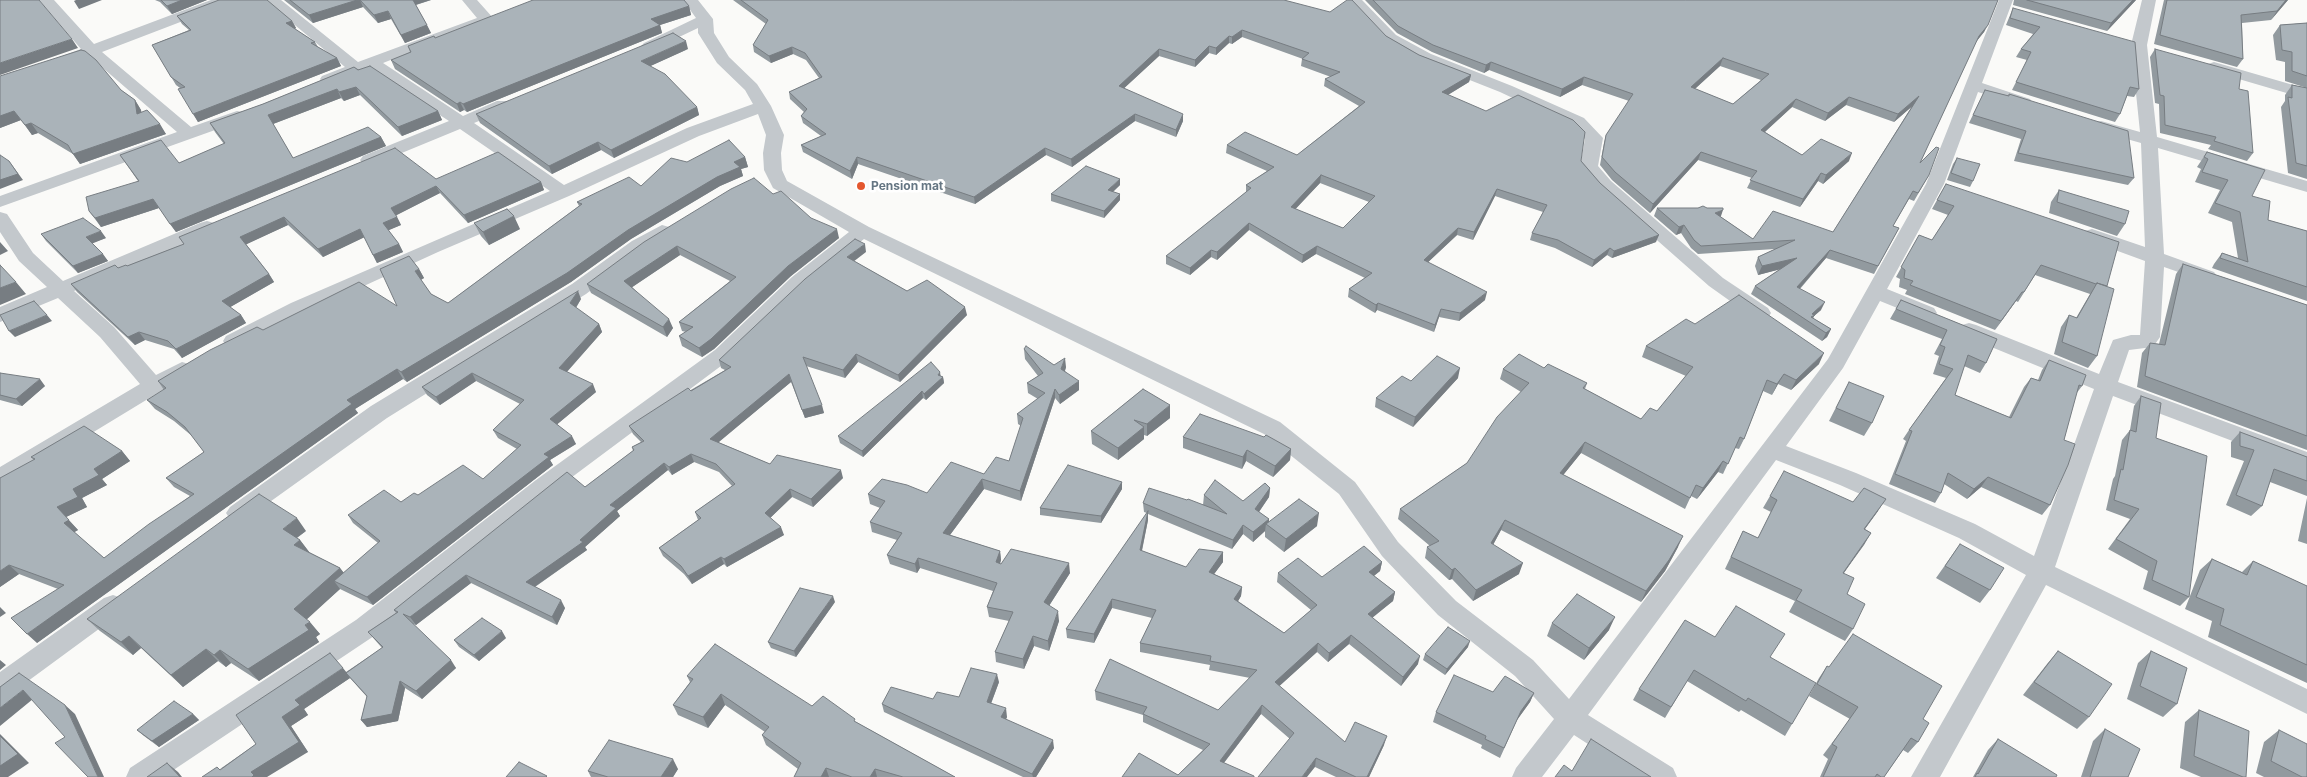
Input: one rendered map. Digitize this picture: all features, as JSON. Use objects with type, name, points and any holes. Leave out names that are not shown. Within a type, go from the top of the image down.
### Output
[{"type":"street","points":[[46,0],[92,51],[188,134]]},
{"type":"street","points":[[46,66],[92,51],[225,0]]},
{"type":"street","points":[[272,0],[363,65],[462,122],[563,192]]},
{"type":"street","points":[[469,0],[486,19]]},
{"type":"street","points":[[690,0],[704,19],[706,33],[723,60],[751,87],[763,106],[775,135],[772,153],[765,174],[862,231],[1272,428],[1347,488],[1390,549],[1447,608],[1524,668],[1570,718],[1663,777]]},
{"type":"street","points":[[1354,0],[1392,38],[1425,57],[1506,89],[1578,122],[1594,138],[1589,167],[1606,185],[1716,282],[1778,324]]},
{"type":"street","points":[[1925,777],[2041,571],[2120,345],[2131,342],[2146,342],[2150,337],[2155,257],[2149,141],[2139,45],[2149,0]]},
{"type":"street","points":[[1526,777],[1772,449],[1829,358],[1944,187],[1972,85],[2009,7]]},
{"type":"street","points":[[313,86],[363,65],[504,13]]},
{"type":"street","points":[[632,54],[684,31],[704,19]]},
{"type":"street","points":[[2121,40],[2158,51]]},
{"type":"street","points":[[2195,62],[2307,94]]},
{"type":"street","points":[[1972,85],[2037,106]]},
{"type":"street","points":[[354,166],[516,100]]},
{"type":"street","points":[[0,478],[209,354],[298,308],[524,207],[563,192],[693,132],[763,106]]},
{"type":"street","points":[[0,202],[252,110]]},
{"type":"street","points":[[2084,120],[2307,187]]},
{"type":"street","points":[[0,218],[26,257],[107,332],[154,386]]},
{"type":"street","points":[[218,528],[379,412],[580,289],[638,245],[681,220]]},
{"type":"street","points":[[0,315],[220,222]]},
{"type":"street","points":[[2078,230],[2228,283]]},
{"type":"street","points":[[140,777],[364,628],[544,486],[722,355],[799,281],[862,231]]},
{"type":"street","points":[[1875,291],[2105,385],[2307,461]]},
{"type":"street","points":[[1772,449],[1848,479],[1967,532],[2041,571],[2307,702]]},
{"type":"street","points":[[0,688],[132,590]]},
{"type":"building","points":[[0,0],[39,0],[72,39],[0,63]]},
{"type":"building","points":[[161,0],[182,0],[167,6]]},
{"type":"building","points":[[219,0],[267,0],[292,21],[286,23],[315,42],[311,43],[337,58],[193,114],[178,89],[185,87],[171,77],[152,45],[191,30],[177,16]]},
{"type":"building","points":[[290,0],[357,0],[309,15]]},
{"type":"building","points":[[360,0],[413,0],[427,25],[401,35],[388,11],[374,15]]},
{"type":"building","points":[[533,0],[684,0],[689,6],[651,19],[660,25],[463,104],[460,102],[457,104],[391,60],[411,52],[408,46],[434,36],[435,38]]},
{"type":"building","points":[[741,0],[1284,0],[1330,12],[1347,0],[1352,0],[1386,36],[1419,55],[1471,75],[1442,92],[1486,111],[1518,95],[1573,120],[1585,132],[1581,161],[1600,183],[1659,235],[1614,251],[1610,248],[1594,260],[1558,240],[1532,233],[1547,205],[1497,189],[1474,232],[1458,228],[1424,260],[1487,292],[1460,313],[1441,309],[1435,325],[1378,303],[1376,305],[1349,289],[1372,273],[1317,246],[1303,255],[1249,223],[1217,252],[1211,250],[1190,268],[1166,256],[1251,188],[1246,185],[1274,167],[1227,145],[1245,132],[1297,155],[1365,102],[1325,79],[1340,72],[1302,59],[1309,53],[1242,30],[1232,37],[1229,36],[1216,48],[1209,46],[1195,60],[1159,49],[1119,86],[1183,114],[1176,130],[1135,114],[1071,159],[1045,148],[974,197],[857,157],[850,171],[801,145],[826,134],[801,116],[807,109],[789,92],[822,77],[805,53],[792,47],[769,56],[753,45],[768,20]],"holes":[[[1321,175],[1375,196],[1343,228],[1291,207]]]},
{"type":"building","points":[[1373,0],[1998,0],[1988,25],[1979,36],[1920,163],[1936,147],[1939,148],[1929,175],[1918,193],[1913,191],[1893,226],[1899,228],[1878,266],[1830,250],[1797,287],[1825,302],[1812,314],[1815,315],[1811,317],[1831,329],[1826,333],[1755,286],[1797,258],[1762,266],[1758,257],[1795,240],[1701,246],[1694,240],[1684,225],[1679,227],[1657,208],[1698,208],[1703,206],[1707,208],[1723,208],[1723,210],[1715,213],[1753,239],[1773,211],[1833,232],[1919,96],[1898,114],[1849,97],[1828,113],[1796,99],[1761,130],[1802,155],[1821,139],[1852,153],[1826,175],[1821,173],[1803,199],[1750,180],[1757,171],[1701,152],[1653,204],[1615,172],[1602,157],[1606,135],[1633,94],[1584,77],[1562,89],[1491,62],[1486,65],[1433,45],[1398,26]],"holes":[[[1723,58],[1769,74],[1733,104],[1691,87]]]},
{"type":"building","points":[[2027,0],[2133,0],[2111,23]]},
{"type":"building","points":[[2167,0],[2286,0],[2277,11],[2241,15],[2243,59],[2160,35]]},
{"type":"building","points":[[2013,8],[2135,42],[2139,89],[2130,87],[2120,114],[2016,82],[2031,52],[2021,49],[2040,27],[2010,18]]},
{"type":"building","points":[[2307,23],[2307,76],[2292,71],[2292,52],[2282,50],[2280,25]]},
{"type":"building","points":[[673,33],[686,41],[641,61],[665,74],[697,107],[611,150],[598,142],[549,166],[476,114]]},
{"type":"building","points":[[2155,49],[2241,73],[2239,89],[2248,91],[2253,153],[2214,141],[2216,137],[2165,125],[2164,96],[2160,95]]},
{"type":"building","points":[[81,50],[96,60],[121,90],[135,100],[137,114],[147,110],[160,124],[73,154],[68,145],[31,123],[25,125],[14,111],[0,116],[0,76]]},
{"type":"building","points":[[370,66],[438,111],[398,127],[356,87],[339,92],[337,89],[268,115],[293,158],[368,127],[381,137],[170,224],[153,199],[95,218],[89,211],[86,197],[139,181],[120,155],[161,140],[179,163],[225,143],[210,123],[263,104],[354,67],[358,70]]},
{"type":"building","points":[[2292,85],[2307,88],[2307,166],[2296,163],[2288,97],[2292,98]]},
{"type":"building","points":[[1985,90],[2009,96],[2009,94],[2128,131],[2134,178],[2018,153],[2026,131],[1973,115]]},
{"type":"building","points":[[729,140],[745,157],[734,162],[740,167],[717,177],[628,230],[567,273],[401,372],[397,369],[347,400],[352,404],[27,634],[11,618],[64,585],[9,565],[0,571],[0,478],[35,459],[31,457],[84,426],[122,451],[94,469],[99,475],[73,489],[78,497],[57,507],[69,520],[64,523],[104,558],[149,524],[194,494],[166,478],[204,452],[185,427],[167,412],[147,400],[166,388],[158,381],[210,350],[257,327],[263,330],[359,282],[397,306],[380,269],[409,256],[419,269],[415,271],[431,294],[448,303],[582,204],[577,202],[629,177],[641,186],[671,158],[687,162]]},
{"type":"building","points":[[395,148],[436,179],[498,152],[541,182],[464,215],[436,186],[391,208],[397,217],[383,223],[399,244],[373,255],[360,229],[318,249],[284,217],[240,237],[269,274],[222,301],[241,315],[176,349],[168,341],[139,332],[128,337],[71,284],[115,265],[118,268],[127,266],[184,244],[179,237]]},
{"type":"building","points":[[2207,152],[2265,170],[2252,196],[2270,201],[2268,220],[2307,231],[2307,287],[2220,258],[2222,253],[2248,262],[2240,212],[2215,203],[2228,180],[2202,172],[2208,159],[2204,157]]},
{"type":"building","points":[[0,155],[9,161],[18,174],[0,180]]},
{"type":"building","points":[[1957,158],[1980,164],[1973,181],[1951,173]]},
{"type":"building","points":[[1086,166],[1120,179],[1108,190],[1120,194],[1104,211],[1051,194]]},
{"type":"building","points":[[754,178],[773,194],[781,191],[811,218],[837,229],[788,266],[711,339],[699,348],[679,336],[693,327],[679,322],[736,277],[677,246],[624,281],[669,319],[663,327],[587,284],[644,242],[731,189]]},
{"type":"building","points":[[1946,184],[2119,242],[2107,286],[2041,265],[2024,292],[2022,292],[2001,321],[1910,285],[1913,281],[1904,278],[1905,270],[1901,267],[1919,235],[1932,240],[1954,206],[1937,200]]},
{"type":"building","points":[[2059,190],[2129,211],[2125,224],[2057,202]]},
{"type":"building","points":[[507,209],[514,216],[483,232],[474,223]]},
{"type":"building","points":[[83,218],[101,231],[86,237],[103,254],[73,266],[41,234]]},
{"type":"building","points":[[855,239],[865,244],[847,257],[907,291],[927,280],[965,307],[898,375],[856,354],[843,370],[803,357],[822,405],[802,410],[789,374],[710,439],[770,464],[777,455],[841,470],[811,499],[790,489],[765,513],[781,527],[724,559],[721,557],[688,576],[681,566],[659,548],[701,518],[695,512],[735,484],[716,464],[691,454],[669,467],[664,463],[610,505],[616,508],[580,540],[583,542],[526,582],[561,600],[552,617],[466,575],[410,617],[403,614],[451,660],[416,691],[400,681],[392,714],[361,720],[367,696],[346,673],[383,647],[368,632],[398,612],[394,610],[567,472],[585,487],[634,450],[632,447],[644,441],[629,426],[688,388],[691,391],[731,367],[719,360],[805,279]]},
{"type":"building","points":[[2183,264],[2307,305],[2307,436],[2145,376],[2150,343],[2165,345]]},
{"type":"building","points":[[0,265],[16,282],[0,288]]},
{"type":"building","points":[[2097,283],[2114,289],[2097,356],[2062,342],[2069,315],[2077,318]]},
{"type":"building","points":[[578,291],[570,303],[599,324],[559,368],[593,384],[550,419],[572,436],[544,454],[549,457],[367,597],[334,581],[380,541],[348,515],[384,490],[401,502],[414,493],[418,495],[463,465],[483,479],[521,445],[493,430],[524,400],[472,373],[436,397],[422,387]]},
{"type":"building","points":[[1739,295],[1824,353],[1796,380],[1784,374],[1777,384],[1767,380],[1744,439],[1740,437],[1728,464],[1723,461],[1703,488],[1696,485],[1690,498],[1585,442],[1560,473],[1683,536],[1669,560],[1646,591],[1505,520],[1491,543],[1523,563],[1476,590],[1455,568],[1452,570],[1427,547],[1439,541],[1400,509],[1467,463],[1497,417],[1529,383],[1503,369],[1519,354],[1544,368],[1548,364],[1587,383],[1583,388],[1641,419],[1650,408],[1657,411],[1693,367],[1646,346],[1686,319],[1695,324]]},
{"type":"building","points":[[1901,300],[1997,339],[1986,363],[1968,355],[1955,395],[2011,418],[2031,378],[2040,381],[2049,360],[2086,375],[2082,386],[2079,385],[2064,440],[2075,444],[2050,505],[1988,477],[1974,489],[1948,473],[1941,493],[1895,474],[1912,431],[1909,430],[1953,369],[1939,364],[1945,347],[1940,345],[1947,330],[1896,309]]},
{"type":"building","points":[[34,301],[47,315],[9,331],[0,315]]},
{"type":"building","points":[[1026,346],[1054,365],[1065,358],[1061,369],[1079,381],[1059,395],[1055,389],[1020,491],[982,479],[943,533],[1000,551],[996,562],[1001,564],[1011,549],[1069,563],[1044,602],[1058,611],[1048,641],[1033,636],[1023,659],[995,652],[1013,612],[987,607],[997,583],[918,558],[915,564],[887,555],[902,533],[870,522],[885,501],[868,494],[882,479],[907,485],[927,493],[951,462],[984,474],[996,457],[1009,461],[1023,418],[1017,414],[1045,393],[1027,383],[1043,373],[1024,349]]},
{"type":"building","points":[[1437,356],[1460,368],[1415,417],[1376,398],[1402,376],[1411,381]]},
{"type":"building","points":[[931,362],[940,372],[938,375],[943,377],[924,394],[922,391],[862,451],[838,436]]},
{"type":"building","points":[[0,373],[40,379],[16,399],[0,395]]},
{"type":"building","points":[[1849,382],[1884,396],[1872,423],[1836,408]]},
{"type":"building","points":[[1143,389],[1170,405],[1147,424],[1134,420],[1144,427],[1118,448],[1091,431]]},
{"type":"building","points":[[2141,396],[2161,403],[2156,438],[2207,456],[2189,597],[2152,580],[2157,561],[2116,539],[2139,509],[2114,500],[2121,469],[2123,470],[2130,430],[2136,432]]},
{"type":"building","points":[[1200,414],[1264,437],[1266,435],[1291,449],[1275,466],[1247,450],[1243,457],[1183,437]]},
{"type":"building","points":[[2240,432],[2307,457],[2307,481],[2274,469],[2262,506],[2236,495],[2254,450],[2240,446]]},
{"type":"building","points":[[1068,465],[1122,482],[1101,516],[1040,508]]},
{"type":"building","points":[[1784,471],[1853,502],[1864,488],[1886,499],[1864,529],[1871,533],[1843,573],[1854,578],[1847,594],[1865,604],[1853,629],[1796,600],[1802,590],[1731,557],[1743,531],[1758,538],[1777,500],[1770,496]]},
{"type":"building","points":[[1215,480],[1243,501],[1265,483],[1270,488],[1255,509],[1269,519],[1253,532],[1243,525],[1233,540],[1143,503],[1149,488],[1188,499],[1227,514],[1204,495]]},
{"type":"building","points":[[259,494],[297,518],[283,529],[300,540],[294,545],[340,568],[294,609],[310,622],[305,625],[309,630],[248,669],[220,650],[214,655],[206,649],[171,675],[129,636],[121,642],[87,619]]},
{"type":"building","points":[[1299,499],[1319,513],[1286,539],[1266,524]]},
{"type":"building","points":[[1148,511],[1140,550],[1186,567],[1199,549],[1223,552],[1209,572],[1242,587],[1234,599],[1284,633],[1317,605],[1278,573],[1298,558],[1322,577],[1364,546],[1382,562],[1369,572],[1395,592],[1368,614],[1420,656],[1403,677],[1351,635],[1329,653],[1318,643],[1275,682],[1345,742],[1355,722],[1387,736],[1367,777],[1356,777],[1316,758],[1302,777],[1258,777],[1294,733],[1262,705],[1220,761],[1254,777],[1122,777],[1139,753],[1178,775],[1210,744],[1143,714],[1147,707],[1095,691],[1110,659],[1218,710],[1257,670],[1210,661],[1211,656],[1140,643],[1156,610],[1112,599],[1094,634],[1066,629]]},
{"type":"building","points":[[1960,544],[2004,568],[1990,590],[1945,566]]},
{"type":"building","points":[[2212,559],[2247,575],[2253,561],[2307,586],[2307,665],[2220,625],[2224,609],[2196,597]]},
{"type":"building","points":[[800,588],[833,596],[794,651],[768,642]]},
{"type":"building","points":[[1577,594],[1615,617],[1589,648],[1552,623]]},
{"type":"building","points":[[1736,606],[1785,634],[1770,657],[1816,683],[1792,724],[1748,698],[1746,701],[1694,670],[1671,707],[1639,689],[1685,620],[1715,637]]},
{"type":"building","points":[[482,618],[502,631],[474,655],[454,640]]},
{"type":"building","points":[[1448,627],[1470,641],[1447,669],[1425,654]]},
{"type":"building","points":[[1853,634],[1942,686],[1923,719],[1929,723],[1918,742],[1911,738],[1884,777],[1877,774],[1875,777],[1823,777],[1837,747],[1832,744],[1858,707],[1817,684],[1827,666],[1829,667]]},
{"type":"building","points":[[715,644],[812,706],[823,696],[855,719],[854,721],[955,777],[903,777],[875,769],[870,777],[852,777],[826,768],[821,777],[794,777],[801,763],[762,735],[769,727],[721,694],[703,717],[673,705],[693,679],[687,676]]},
{"type":"building","points":[[2058,651],[2112,684],[2089,717],[2034,682]]},
{"type":"building","points":[[2151,651],[2187,668],[2177,704],[2140,686]]},
{"type":"building","points":[[330,653],[343,668],[295,700],[300,705],[282,717],[299,742],[251,772],[254,775],[252,777],[202,777],[217,767],[220,770],[256,744],[236,715]]},
{"type":"building","points":[[971,668],[997,674],[987,702],[1006,708],[1001,717],[1053,740],[1032,774],[882,704],[891,687],[933,699],[937,692],[959,697]]},
{"type":"building","points":[[19,673],[65,705],[98,777],[88,777],[55,743],[65,737],[23,690],[0,708],[0,687]]},
{"type":"building","points":[[1454,675],[1493,692],[1505,676],[1534,693],[1521,711],[1504,748],[1485,739],[1486,736],[1436,712]]},
{"type":"building","points":[[174,701],[193,714],[152,741],[137,730]]},
{"type":"building","points":[[2199,710],[2249,731],[2246,777],[2194,756]]},
{"type":"building","points":[[2105,729],[2140,749],[2128,777],[2090,777]]},
{"type":"building","points":[[2279,730],[2307,744],[2307,777],[2302,777],[2271,761]]},
{"type":"building","points":[[0,736],[18,754],[0,766]]},
{"type":"building","points":[[1591,739],[1651,777],[1555,777],[1564,765],[1572,771]]},
{"type":"building","points":[[1998,739],[2057,775],[2056,777],[1975,777]]},
{"type":"building","points":[[609,740],[673,759],[661,777],[608,777],[588,771]]},
{"type":"building","points":[[519,762],[547,776],[506,777]]},
{"type":"building","points":[[167,763],[180,777],[147,777]]},
{"type":"place","name":"Pension mat","points":[[861,186]]}]
